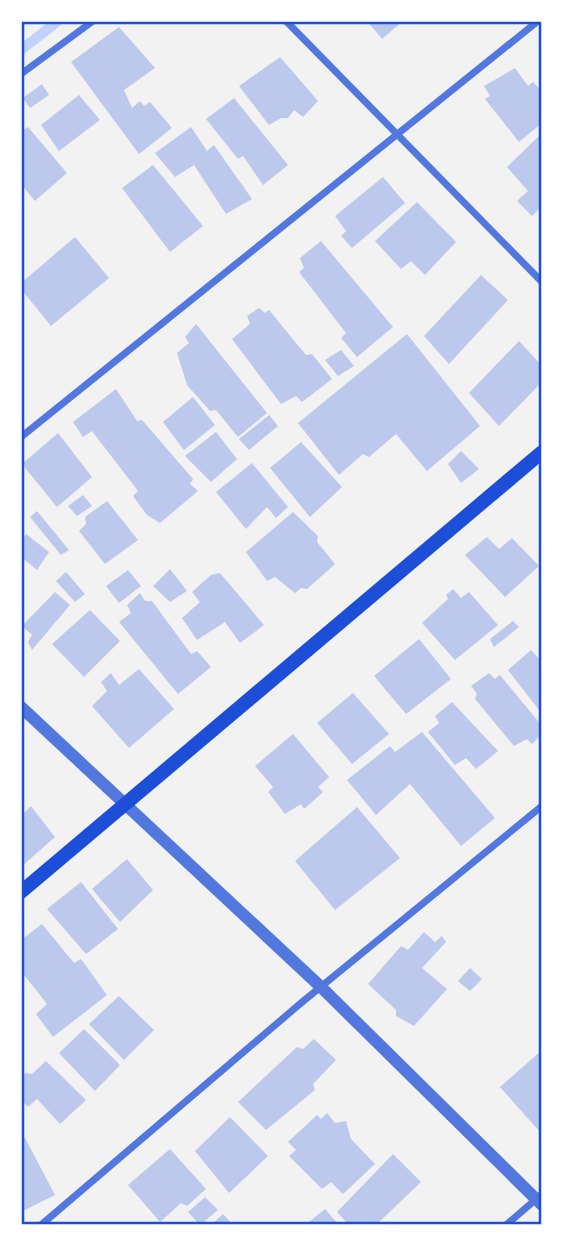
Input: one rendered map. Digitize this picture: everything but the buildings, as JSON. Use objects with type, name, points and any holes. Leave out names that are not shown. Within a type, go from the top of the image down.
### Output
[{"type":"main road","points":[[21,892],[542,452]]},
{"type":"street","points":[[21,74],[93,21]]},
{"type":"street","points":[[286,21],[542,282]]},
{"type":"street","points":[[21,437],[538,21]]},
{"type":"street","points":[[21,707],[322,988],[540,1199],[506,1225]]},
{"type":"street","points":[[41,1225],[542,806]]},
{"type":"waterway","points":[[21,50],[58,21]]}]
